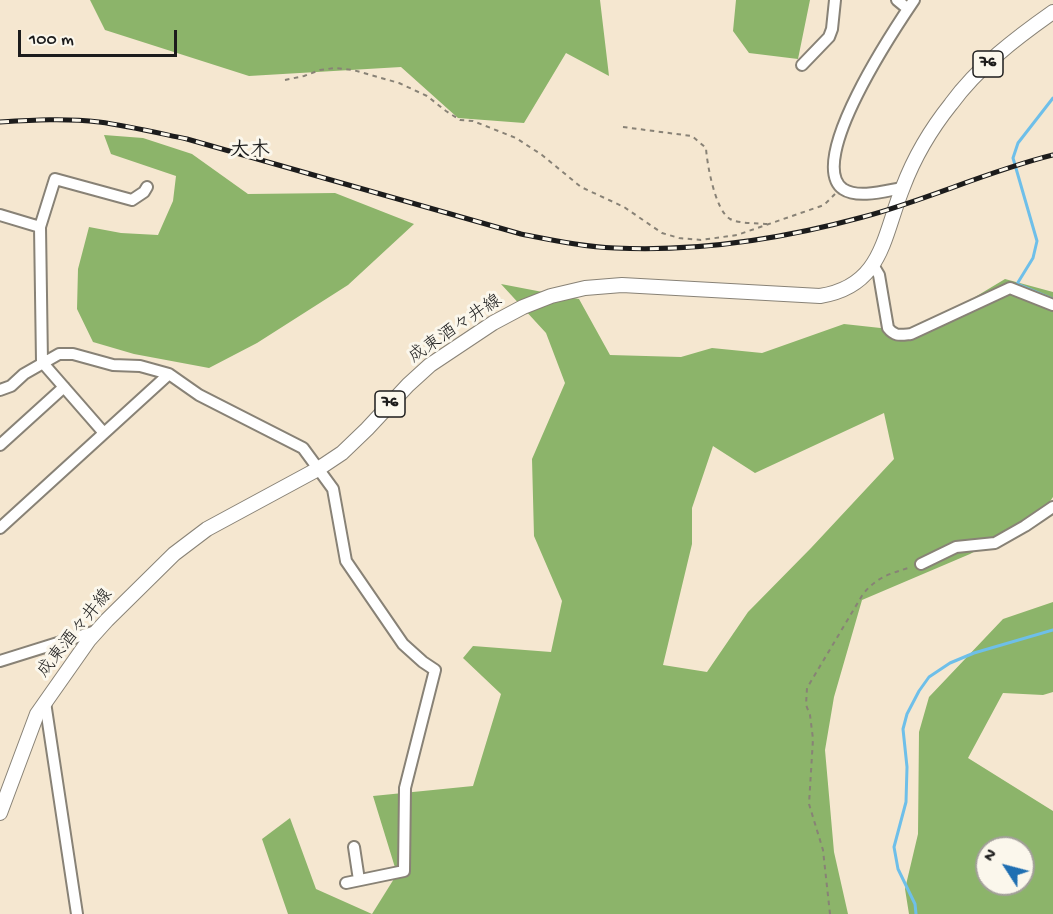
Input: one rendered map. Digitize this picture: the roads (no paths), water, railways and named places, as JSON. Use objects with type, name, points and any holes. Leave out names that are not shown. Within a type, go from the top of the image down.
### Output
[{"type":"main road","name":"成東酒々井線","points":[[1,808],[37,714],[97,631],[152,574],[207,529],[318,469],[342,453],[430,365],[492,323],[551,296],[585,288],[622,285],[820,296],[847,289],[860,280],[873,265],[883,247],[902,188],[915,159],[934,128],[969,80],[1053,12]]},
{"type":"street","points":[[802,65],[829,37],[835,0]]},
{"type":"street","points":[[897,0],[911,4],[881,51],[842,125],[836,145],[834,169],[836,181],[851,193],[902,188]]},
{"type":"street","points":[[104,433],[42,362],[40,227],[55,178],[132,200],[144,192],[147,186]]},
{"type":"street","points":[[0,215],[40,227]]},
{"type":"street","points":[[873,265],[879,275],[888,328],[892,333],[898,335],[911,334],[1010,288],[1053,305]]},
{"type":"street","points":[[0,390],[11,386],[24,374],[59,354],[73,354],[113,365],[140,366],[169,374],[199,396],[303,448],[333,489],[346,561],[403,644],[435,670],[405,788],[404,870],[346,883]]},
{"type":"street","points":[[0,528],[169,374]]},
{"type":"street","points":[[0,445],[64,387]]},
{"type":"street","points":[[921,564],[956,548],[995,543],[1053,507]]},
{"type":"street","points":[[0,661],[97,631]]},
{"type":"street","points":[[45,702],[78,914]]},
{"type":"street","points":[[354,847],[359,880]]},
{"type":"waterway","points":[[1053,98],[1018,143],[1013,158],[1037,241],[1033,258],[1017,284],[1053,299]]},
{"type":"waterway","points":[[916,914],[915,904],[898,869],[894,847],[906,802],[907,767],[903,729],[907,714],[929,677],[950,663],[974,653],[1053,630]]},
{"type":"railway","points":[[0,122],[74,120],[143,130],[187,139],[521,234],[580,245],[646,249],[709,246],[771,238],[833,225],[887,210],[1005,169],[1053,155]]},
{"type":"district","name":"大木","points":[[250,152]]}]
